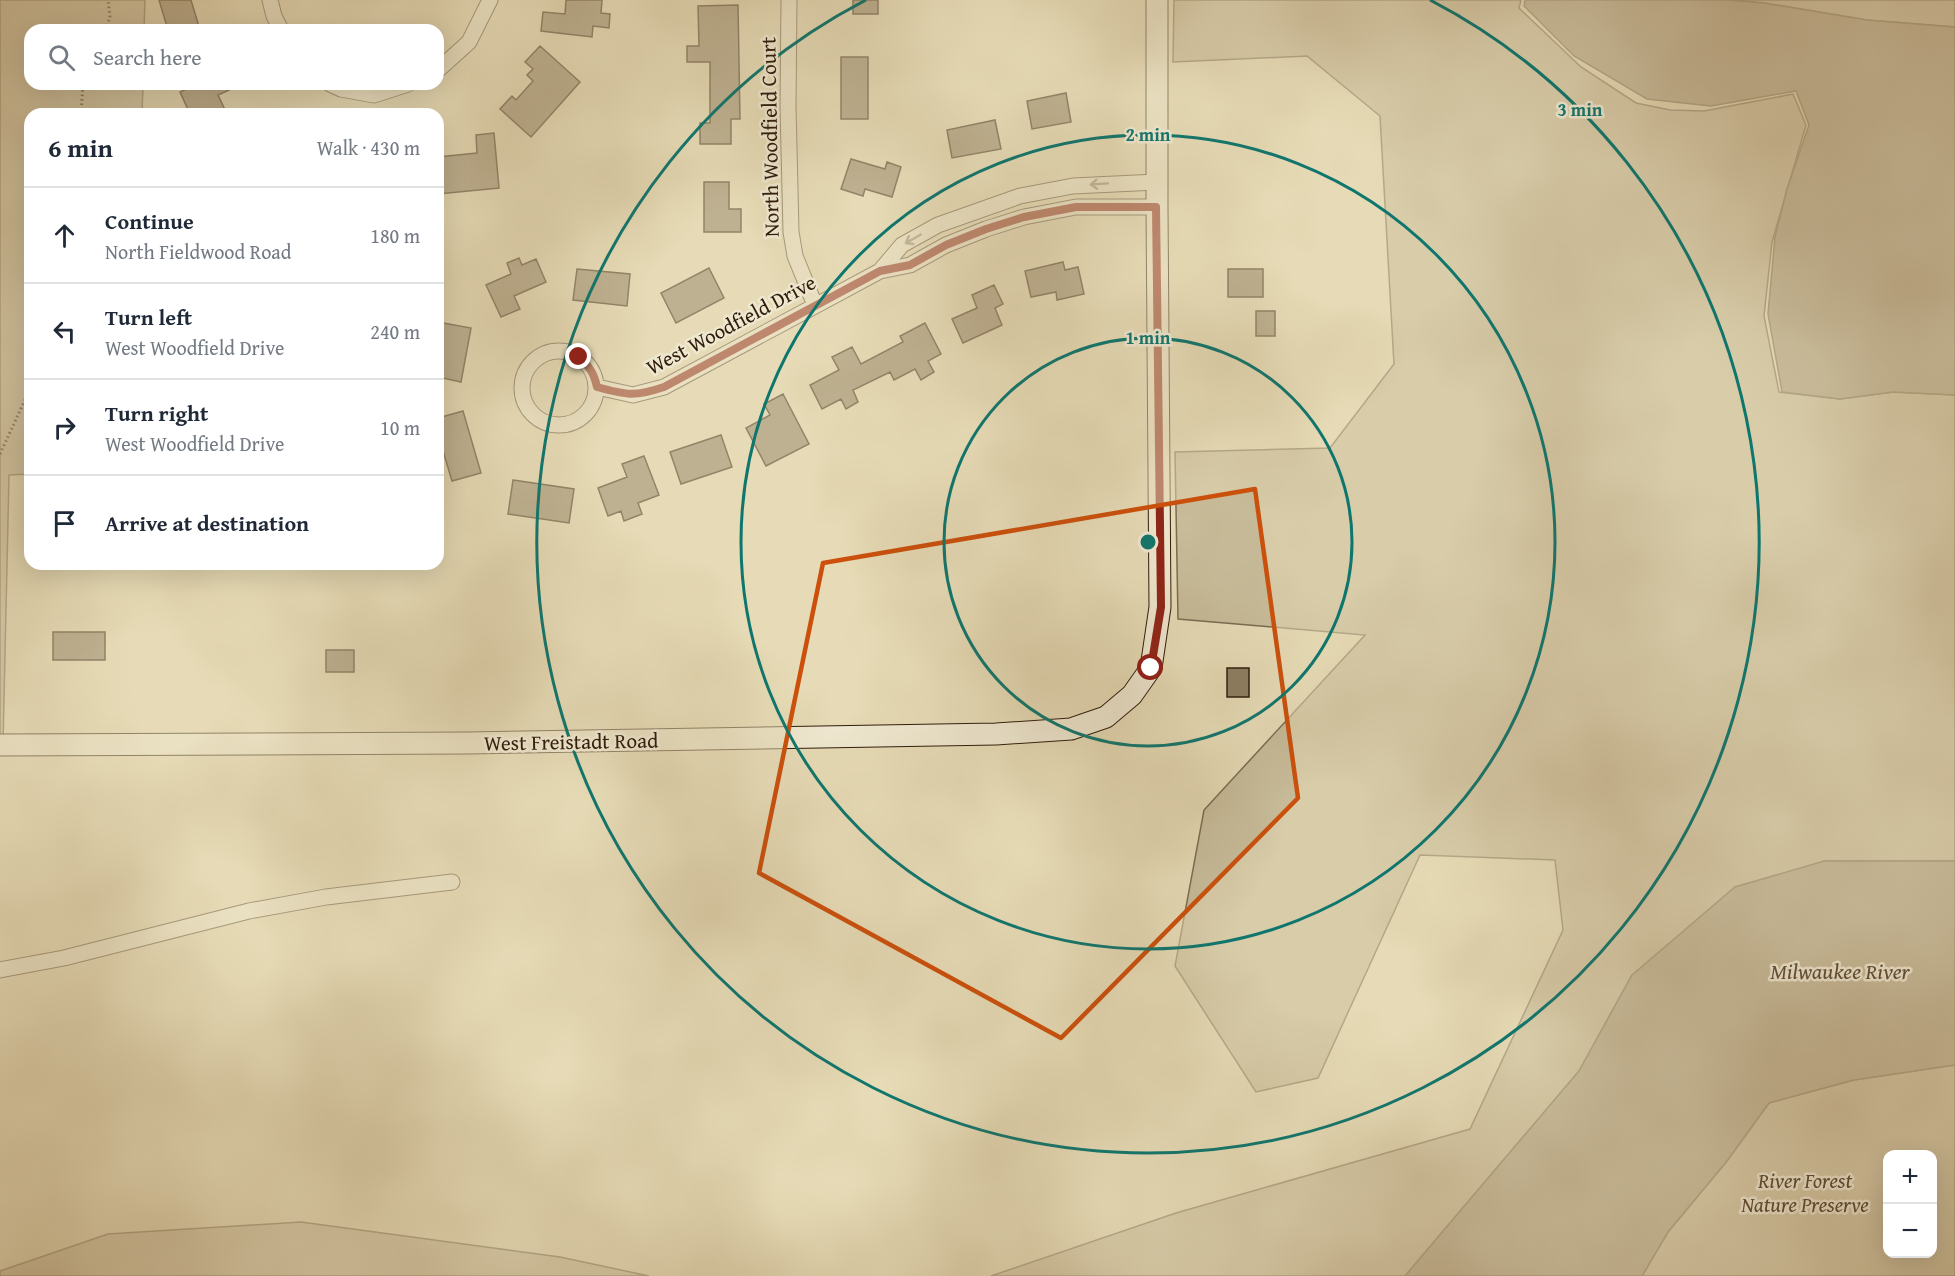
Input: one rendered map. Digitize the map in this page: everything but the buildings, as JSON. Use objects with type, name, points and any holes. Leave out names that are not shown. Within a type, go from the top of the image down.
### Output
[{"type":"street","points":[[270,0],[278,24]]},
{"type":"street","points":[[444,64],[468,42],[490,0]]},
{"type":"street","name":"North Woodfield Court","points":[[789,0],[788,106],[791,232],[795,256],[815,305]]},
{"type":"street","name":"West Freistadt Road","points":[[0,745],[468,744],[996,734],[1071,729],[1106,717],[1132,695],[1151,668],[1161,607],[1156,207],[1157,0]]},
{"type":"street","points":[[346,90],[374,95],[389,90]]},
{"type":"street","name":"West Woodfield Drive","points":[[880,271],[902,245],[938,225],[977,209],[1020,196],[1073,186],[1157,182]]},
{"type":"street","points":[[1073,186],[1076,207]]},
{"type":"street","name":"West Woodfield Drive","points":[[597,387],[633,395],[664,387],[880,271],[910,265],[946,245],[986,229],[1024,217],[1076,207],[1156,207]]},
{"type":"street","points":[[977,209],[986,229]]},
{"type":"street","points":[[555,351],[567,352],[588,364],[597,387],[595,399],[589,411],[580,420],[569,425],[556,426],[544,423],[533,416],[525,406],[521,394],[521,382],[529,366],[543,354],[555,351]]},
{"type":"street","points":[[0,970],[64,958],[249,911],[326,897],[452,882]]},
{"type":"path","points":[[108,0],[110,16],[108,24]]},
{"type":"path","points":[[81,108],[83,90]]},
{"type":"path","points":[[0,454],[24,402]]},
{"type":"highlighted area","points":[[1255,489],[1298,798],[1061,1038],[759,873],[823,563]]},
{"type":"green space","points":[[0,0],[145,0],[144,24],[24,24],[24,90],[143,90],[142,108],[24,108],[24,474],[9,475],[3,745],[0,745]]},
{"type":"green space","points":[[1174,0],[1521,0],[1519,8],[1581,67],[1636,103],[1670,110],[1704,111],[1793,94],[1806,125],[1772,242],[1764,316],[1779,392],[1840,399],[1893,392],[1955,395],[1955,861],[1824,861],[1632,975],[1579,1071],[1405,1276],[991,1276],[1176,1213],[1470,1129],[1563,930],[1555,860],[1420,855],[1318,1078],[1256,1092],[1175,966],[1204,810],[1365,635],[1178,619],[1175,452],[1330,448],[1394,364],[1380,116],[1307,56],[1173,62]]},
{"type":"green space","points":[[1727,0],[1955,0],[1955,27],[1867,20],[1764,3]]},
{"type":"green space","name":"River Forest Nature Preserve","points":[[1955,1065],[1955,1276],[1642,1276],[1668,1232],[1727,1161],[1769,1103],[1854,1080]]},
{"type":"green space","points":[[301,1222],[560,1257],[649,1276],[0,1276],[0,1271],[108,1234]]},
{"type":"water","points":[[1525,0],[1727,0],[1764,3],[1867,20],[1955,27],[1955,395],[1893,392],[1840,399],[1782,392],[1768,314],[1775,237],[1787,189],[1809,125],[1796,91],[1711,106],[1647,99],[1574,56],[1524,6]]},
{"type":"water","name":"Milwaukee River","points":[[1824,861],[1955,861],[1955,1065],[1854,1080],[1769,1103],[1727,1161],[1668,1232],[1642,1276],[1405,1276],[1579,1071],[1632,975],[1735,887]]},
{"type":"route","points":[[579,357],[588,364],[597,387],[633,395],[644,394],[664,387],[880,271],[910,265],[946,245],[986,229],[1024,217],[1076,207],[1156,207],[1161,607],[1151,668]]}]
